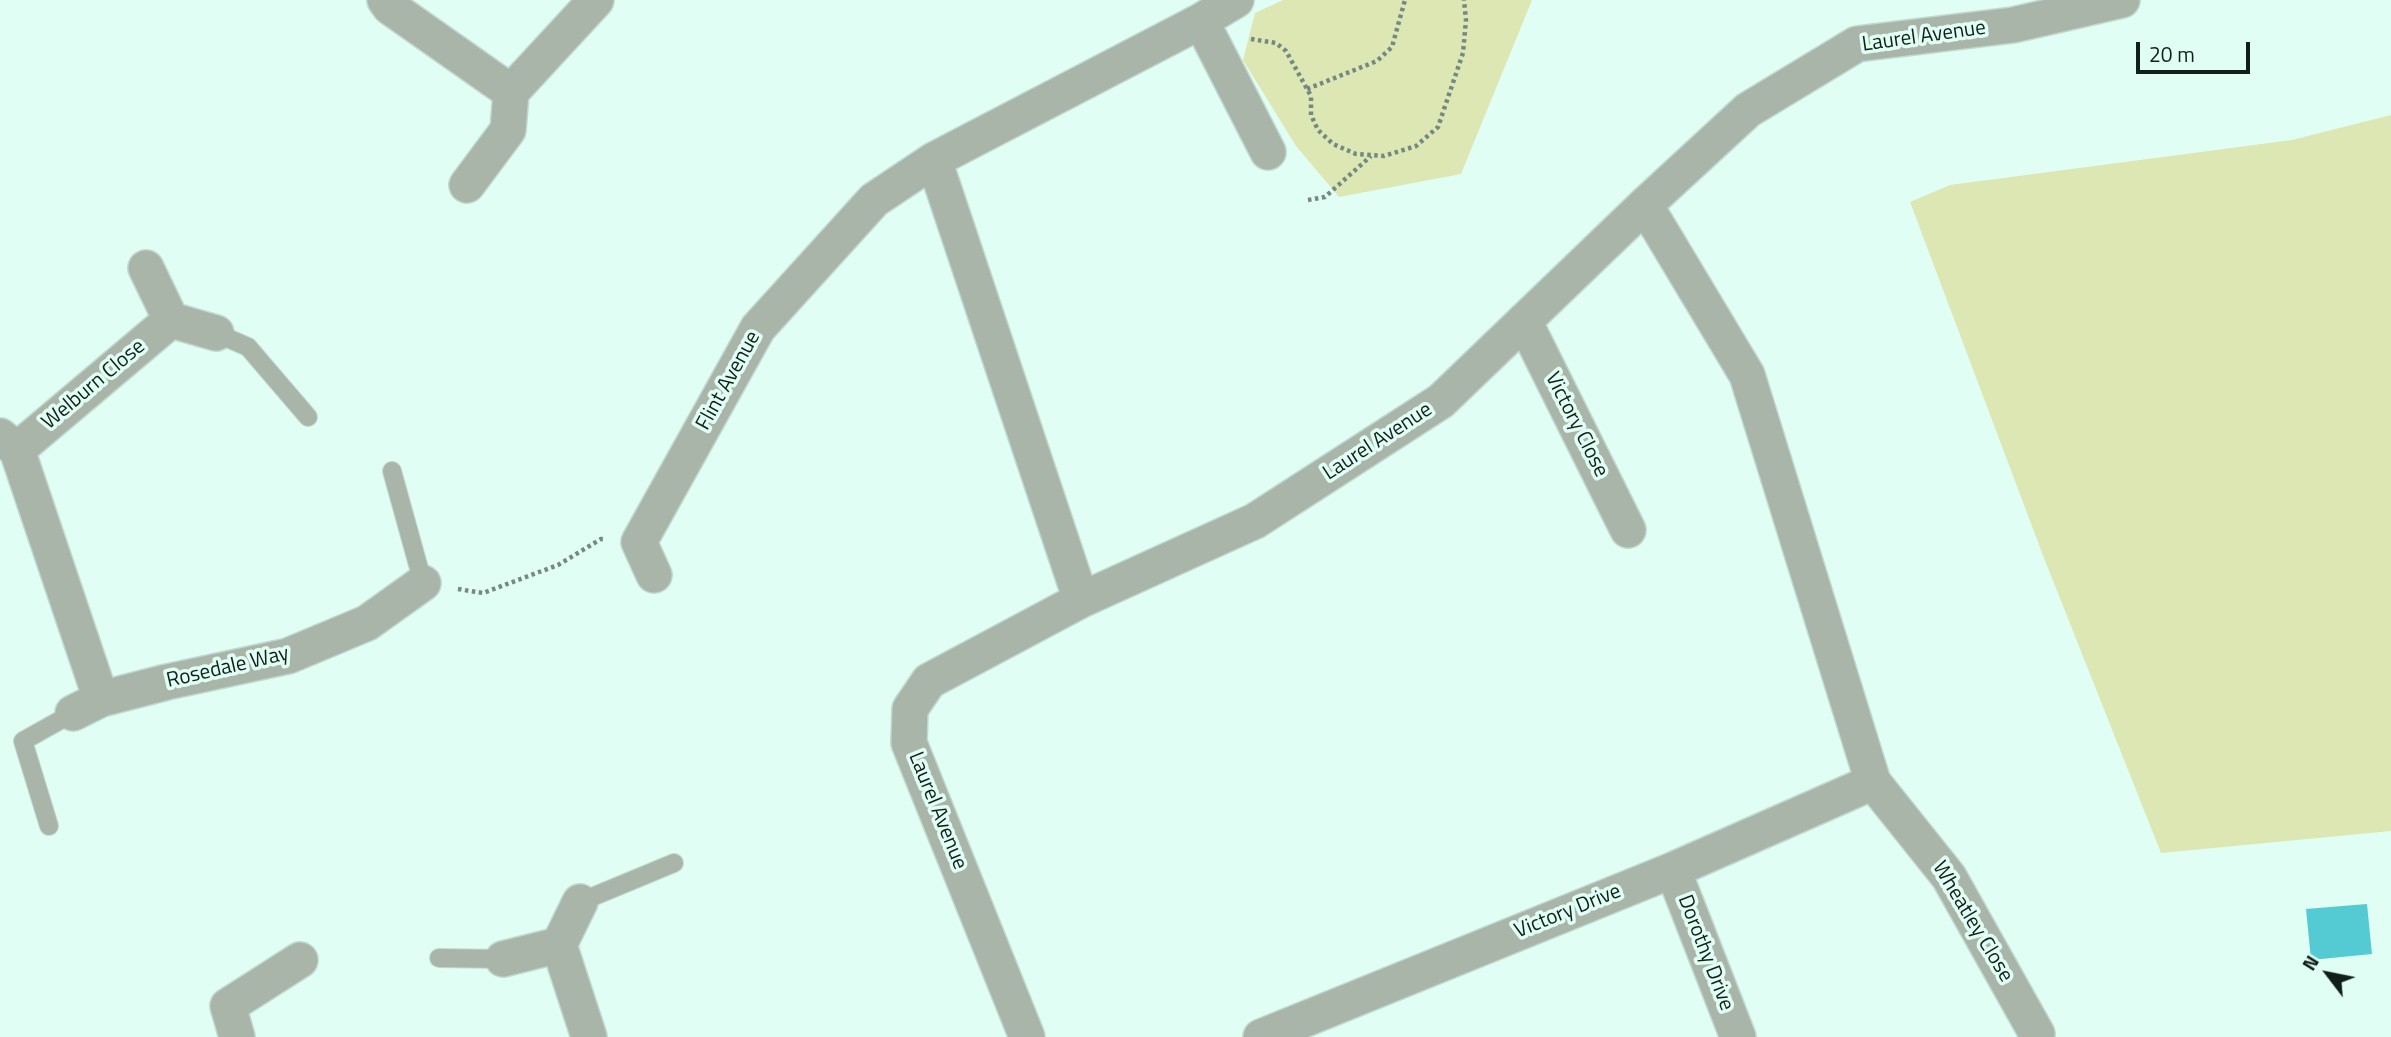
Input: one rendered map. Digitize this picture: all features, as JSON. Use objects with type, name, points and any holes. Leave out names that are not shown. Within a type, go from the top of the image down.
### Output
[{"type":"street","points":[[384,0],[390,7],[511,92]]},
{"type":"street","points":[[467,186],[508,130],[511,92],[596,0]]},
{"type":"street","name":"Flint Avenue","points":[[639,542],[758,328],[874,200],[934,160],[1203,26],[1236,0]]},
{"type":"street","name":"Laurel Avenue","points":[[1027,1037],[909,743],[910,709],[929,681],[1082,600],[1255,522],[1441,401],[1748,110],[1857,44],[2010,12],[2122,0]]},
{"type":"street","points":[[1203,26],[1268,152]]},
{"type":"street","points":[[934,160],[1082,600]]},
{"type":"street","points":[[1645,205],[1747,375],[1872,782]]},
{"type":"street","points":[[146,268],[171,320],[216,333]]},
{"type":"street","name":"Welburn Close","points":[[9,443],[171,320]]},
{"type":"street","name":"Victory Close","points":[[1524,321],[1628,530]]},
{"type":"street","points":[[9,443],[87,706]]},
{"type":"street","points":[[639,542],[654,575]]},
{"type":"street","name":"Rosedale Way","points":[[87,706],[167,681],[288,656],[367,623],[423,583]]},
{"type":"street","name":"Victory Drive","points":[[1261,1037],[1673,870],[1872,782]]},
{"type":"street","name":"Wheatley Close","points":[[1872,782],[1950,877],[2037,1034]]},
{"type":"street","name":"Dorothy Drive","points":[[1673,870],[1738,1037]]},
{"type":"street","points":[[580,902],[559,945],[589,1037]]},
{"type":"street","points":[[503,959],[559,945]]},
{"type":"street","points":[[237,1037],[228,1006],[300,960]]},
{"type":"lane","points":[[216,333],[248,347],[308,417]]},
{"type":"lane","points":[[392,471],[423,583]]},
{"type":"lane","points":[[49,826],[23,741],[87,706]]},
{"type":"lane","points":[[580,902],[674,863]]},
{"type":"lane","points":[[439,958],[503,959]]},
{"type":"path","points":[[1307,89],[1377,61],[1392,47],[1405,0]]},
{"type":"path","points":[[1203,26],[1276,43],[1286,51],[1311,96],[1311,115],[1318,130],[1333,145],[1356,154],[1384,156],[1416,146],[1438,127],[1463,53],[1466,20],[1464,0]]},
{"type":"path","points":[[1308,200],[1325,197],[1371,156]]},
{"type":"path","points":[[423,583],[483,593],[558,565],[601,539],[639,542]]},
{"type":"green space","points":[[1283,0],[1532,0],[1461,174],[1339,197],[1296,146],[1243,60],[1255,13]]},
{"type":"green space","points":[[2391,115],[2391,831],[2161,853],[2044,558],[1910,202],[1950,185],[2292,140]]},
{"type":"building","points":[[2367,904],[2372,954],[2311,960],[2306,909]]}]
